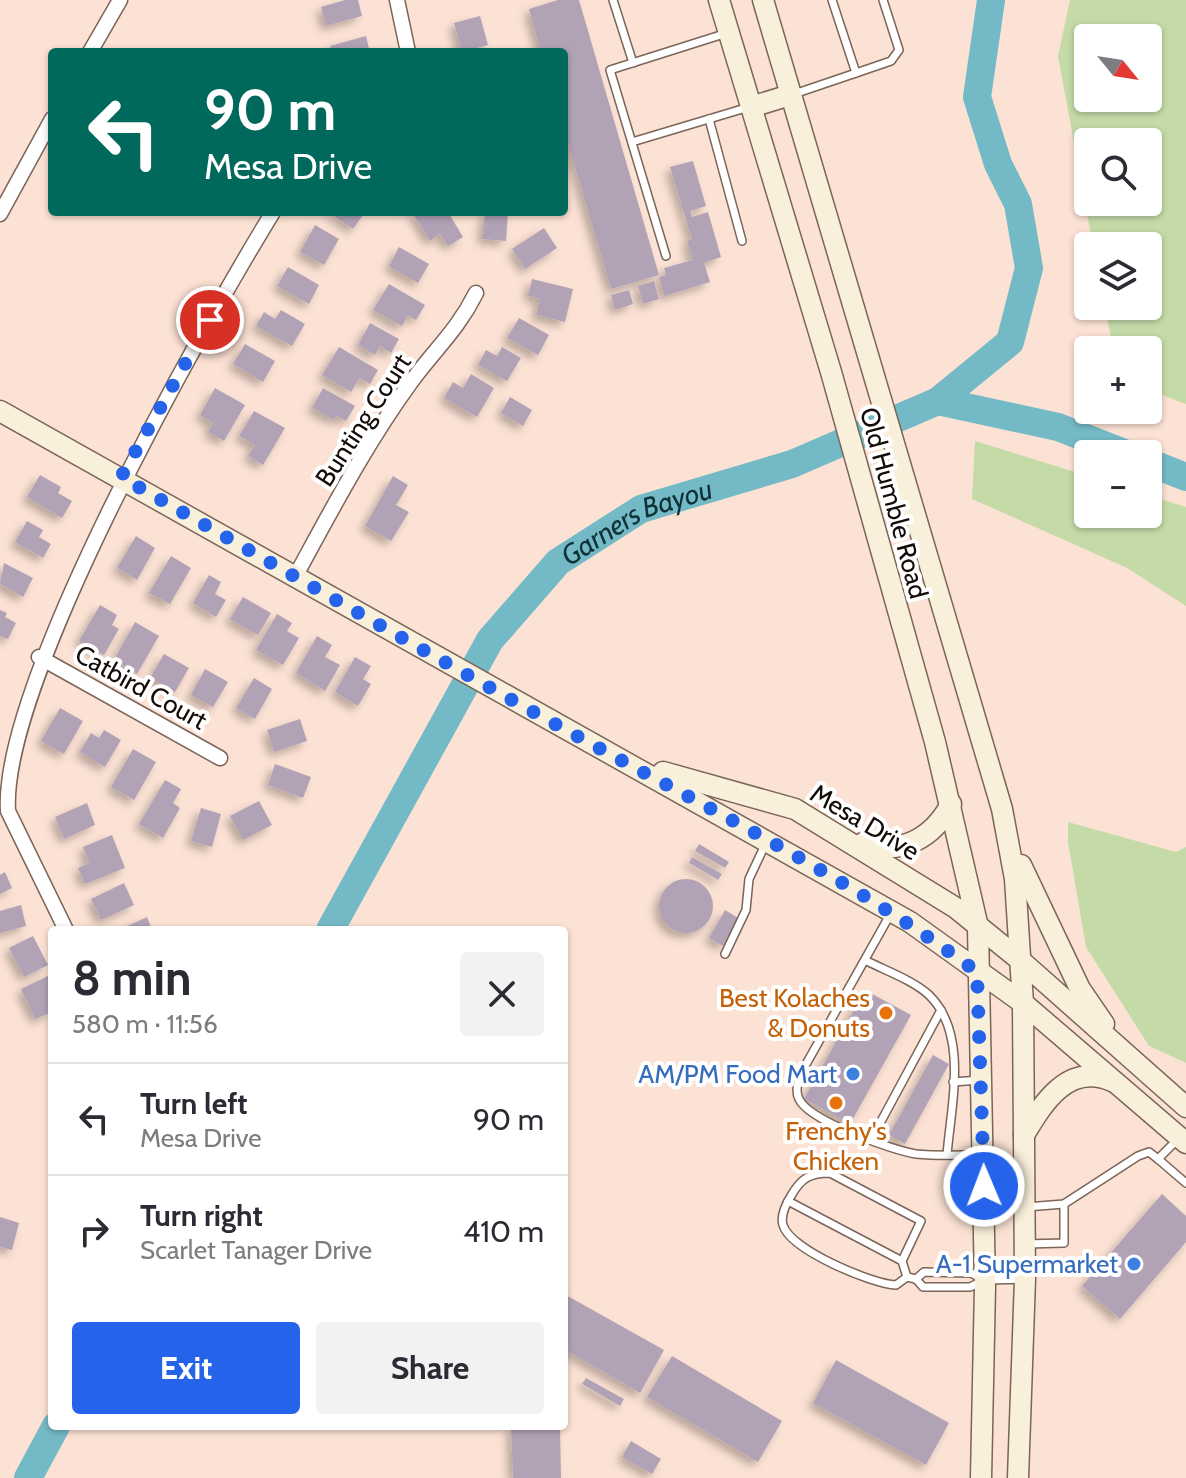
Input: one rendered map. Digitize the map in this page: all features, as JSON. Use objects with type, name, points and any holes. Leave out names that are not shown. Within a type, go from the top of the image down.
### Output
[{"type":"main road","name":"Old Humble Road","points":[[719,0],[831,372],[951,804],[978,927],[985,1280],[981,1478]]},
{"type":"main road","name":"Old Humble Road","points":[[763,0],[1003,818],[1015,879],[1023,1003],[1025,1279],[1018,1478]]},
{"type":"main road","points":[[751,107],[790,95]]},
{"type":"main road","name":"Mesa Drive","points":[[0,411],[892,911],[977,972]]},
{"type":"main road","name":"Mesa Drive","points":[[617,758],[795,809],[978,927],[1020,960]]},
{"type":"main road","points":[[841,836],[878,848],[898,847],[931,832],[951,804]]},
{"type":"main road","points":[[1003,818],[1041,913],[1080,989],[1120,1048]]},
{"type":"main road","points":[[1020,960],[1186,1107]]},
{"type":"main road","points":[[977,972],[1023,1003],[1183,1140]]},
{"type":"main road","points":[[1024,1135],[1040,1108],[1059,1086],[1069,1080],[1093,1076],[1117,1083]]},
{"type":"street","points":[[92,48],[120,0]]},
{"type":"street","points":[[397,0],[407,48]]},
{"type":"street","points":[[0,214],[48,126]]},
{"type":"street","points":[[64,926],[17,831],[4,791],[5,761],[12,732],[39,657],[87,544],[121,477],[271,216]]},
{"type":"street","name":"Bunting Court","points":[[295,577],[385,421],[412,380],[460,325],[476,293]]},
{"type":"street","name":"Catbird Court","points":[[39,657],[220,758]]},
{"type":"lane","points":[[613,0],[633,63]]},
{"type":"lane","points":[[832,0],[856,73]]},
{"type":"lane","points":[[790,95],[891,61],[899,50],[883,0]]},
{"type":"lane","points":[[666,256],[610,70],[729,32]]},
{"type":"lane","points":[[632,142],[751,107]]},
{"type":"lane","points":[[709,119],[742,241]]},
{"type":"lane","points":[[725,954],[746,910],[749,879],[768,840]]},
{"type":"lane","points":[[892,911],[800,1075],[797,1091],[800,1102],[812,1112],[871,1140],[917,1154],[983,1155]]},
{"type":"lane","points":[[865,960],[928,994],[946,1016],[955,1058],[947,1155]]},
{"type":"lane","points":[[871,1140],[941,1010]]},
{"type":"lane","points":[[953,1082],[982,1080]]},
{"type":"lane","points":[[1158,1159],[1183,1140]]},
{"type":"lane","points":[[1024,1207],[1064,1204],[1149,1152],[1186,1183]]},
{"type":"lane","points":[[907,1277],[902,1261],[921,1221],[830,1173],[814,1173],[800,1181],[788,1201],[782,1224],[791,1240],[875,1284],[896,1285],[907,1277],[916,1279],[923,1287],[970,1287],[985,1280],[1025,1279]]},
{"type":"lane","points":[[788,1201],[902,1261]]},
{"type":"lane","points":[[1024,1244],[1064,1243],[1064,1204]]},
{"type":"lane","points":[[916,1279],[924,1272],[971,1273],[985,1280]]},
{"type":"green space","points":[[1070,0],[1186,0],[1186,404],[1162,395],[1162,336],[1111,336],[1108,320],[1162,320],[1162,232],[1090,232],[1087,216],[1162,216],[1162,128],[1074,128],[1074,143],[1058,56]]},
{"type":"green space","points":[[975,441],[1074,472],[1074,528],[1162,528],[1162,499],[1186,507],[1186,606],[1127,568],[972,499]]},
{"type":"green space","points":[[1068,822],[1176,852],[1186,847],[1186,1063],[1149,1046],[1086,947],[1068,842]]},
{"type":"building","points":[[345,0],[358,0],[362,16],[326,26],[321,7]]},
{"type":"building","points":[[558,0],[579,0],[659,275],[611,289],[568,144],[568,48],[540,48],[529,9]]},
{"type":"building","points":[[480,16],[488,45],[461,48],[454,23]]},
{"type":"building","points":[[366,36],[369,48],[331,48]]},
{"type":"building","points":[[693,161],[706,206],[690,211],[692,217],[708,212],[721,257],[704,263],[710,282],[664,296],[659,277],[666,275],[664,268],[693,260],[687,241],[692,239],[670,167]]},
{"type":"building","points":[[334,216],[362,216],[353,229]]},
{"type":"building","points":[[414,216],[450,216],[463,237],[448,246],[440,234],[430,241]]},
{"type":"building","points":[[485,216],[508,216],[506,241],[482,239]]},
{"type":"building","points":[[315,225],[339,239],[324,265],[300,252]]},
{"type":"building","points":[[544,228],[557,248],[525,269],[512,249]]},
{"type":"building","points":[[399,247],[429,264],[418,283],[389,266]]},
{"type":"building","points":[[288,267],[319,285],[309,304],[277,286]]},
{"type":"building","points":[[532,279],[573,289],[565,322],[536,315],[540,299],[528,296]]},
{"type":"building","points":[[654,281],[659,299],[643,304],[638,286]]},
{"type":"building","points":[[389,284],[425,305],[416,320],[408,315],[402,326],[373,310]]},
{"type":"building","points":[[629,290],[633,304],[615,310],[611,295]]},
{"type":"building","points":[[281,310],[305,324],[292,346],[256,326],[264,312],[275,319]]},
{"type":"building","points":[[519,318],[549,335],[538,355],[507,338]]},
{"type":"building","points":[[370,323],[399,339],[391,353],[380,346],[375,355],[358,345]]},
{"type":"building","points":[[245,344],[275,361],[263,382],[233,364]]},
{"type":"building","points":[[339,347],[378,370],[370,384],[359,378],[351,392],[322,375]]},
{"type":"building","points":[[502,347],[521,358],[507,381],[478,365],[486,350],[497,356]]},
{"type":"building","points":[[471,374],[494,388],[477,417],[444,398],[453,382],[463,388]]},
{"type":"building","points":[[215,388],[245,405],[224,441],[208,432],[213,423],[200,415]]},
{"type":"building","points":[[323,388],[355,406],[346,421],[336,416],[334,420],[312,408]]},
{"type":"building","points":[[510,397],[532,410],[523,426],[501,413]]},
{"type":"building","points":[[254,411],[285,428],[263,465],[248,456],[255,445],[239,436]]},
{"type":"building","points":[[40,475],[61,487],[58,493],[72,501],[62,518],[27,497]]},
{"type":"building","points":[[393,476],[408,485],[396,505],[409,512],[391,541],[365,526]]},
{"type":"building","points":[[27,521],[43,530],[39,537],[51,544],[43,558],[15,542]]},
{"type":"building","points":[[136,536],[155,548],[137,580],[117,568]]},
{"type":"building","points":[[171,556],[191,568],[170,604],[149,593]]},
{"type":"building","points":[[4,563],[33,578],[23,597],[0,584]]},
{"type":"building","points":[[209,575],[221,582],[215,594],[226,600],[216,617],[193,603]]},
{"type":"building","points":[[243,597],[271,613],[258,635],[230,619]]},
{"type":"building","points":[[100,605],[117,615],[112,625],[119,629],[104,655],[79,641]]},
{"type":"building","points":[[0,610],[16,623],[8,639],[0,636]]},
{"type":"building","points":[[277,614],[292,623],[287,631],[299,638],[283,665],[256,650]]},
{"type":"building","points":[[135,622],[159,636],[137,674],[114,660]]},
{"type":"building","points":[[317,636],[332,645],[325,657],[340,665],[325,691],[296,673]]},
{"type":"building","points":[[164,654],[189,668],[175,692],[150,678]]},
{"type":"building","points":[[355,657],[371,666],[363,679],[371,684],[358,706],[335,692]]},
{"type":"building","points":[[205,669],[228,682],[213,707],[191,695]]},
{"type":"building","points":[[254,678],[272,689],[255,719],[236,708]]},
{"type":"building","points":[[60,708],[83,721],[64,754],[41,741]]},
{"type":"building","points":[[300,719],[307,741],[274,752],[267,730]]},
{"type":"building","points":[[104,730],[121,740],[105,767],[80,752],[91,733],[99,738]]},
{"type":"building","points":[[133,749],[156,762],[134,800],[111,787]]},
{"type":"building","points":[[275,764],[311,777],[303,798],[268,785]]},
{"type":"building","points":[[165,780],[181,789],[173,803],[180,808],[163,838],[139,824]]},
{"type":"building","points":[[259,801],[272,825],[243,840],[230,816]]},
{"type":"building","points":[[87,803],[95,825],[64,839],[55,817]]},
{"type":"building","points":[[201,808],[221,814],[212,847],[191,841]]},
{"type":"building","points":[[112,835],[125,868],[85,884],[78,868],[89,863],[83,847]]},
{"type":"building","points":[[699,844],[729,862],[725,868],[695,851]]},
{"type":"building","points":[[692,857],[722,874],[718,880],[689,863]]},
{"type":"building","points":[[5,872],[12,888],[0,894],[0,875]]},
{"type":"building","points":[[686,879],[705,887],[713,906],[705,925],[686,933],[667,925],[659,906],[667,887]]},
{"type":"building","points":[[124,883],[134,905],[101,920],[91,899]]},
{"type":"building","points":[[21,905],[26,926],[0,933],[0,911]]},
{"type":"building","points":[[725,910],[738,918],[723,946],[709,938]]},
{"type":"building","points":[[147,917],[150,926],[128,926]]},
{"type":"building","points":[[33,936],[48,965],[24,977],[9,948]]},
{"type":"building","points":[[48,976],[48,1014],[35,1019],[21,989]]},
{"type":"building","points":[[865,990],[911,1015],[850,1124],[804,1099]]},
{"type":"building","points":[[933,1055],[949,1064],[905,1144],[889,1135]]},
{"type":"building","name":"A-1 Supermarket","points":[[1162,1194],[1186,1216],[1186,1242],[1120,1319],[1082,1286]]},
{"type":"building","points":[[0,1217],[19,1223],[12,1250],[0,1247]]},
{"type":"building","points":[[568,1296],[664,1350],[640,1393],[568,1351]]},
{"type":"building","points":[[672,1356],[782,1421],[758,1462],[647,1397]]},
{"type":"building","points":[[836,1360],[949,1423],[926,1465],[813,1403]]},
{"type":"building","points":[[586,1378],[624,1399],[620,1406],[582,1384]]},
{"type":"building","points":[[511,1430],[560,1430],[561,1478],[513,1478]]},
{"type":"building","points":[[631,1441],[661,1459],[652,1474],[622,1457]]},
{"type":"waterway","points":[[938,401],[1010,342],[1029,268],[1018,204],[998,164],[977,97],[991,0]]},
{"type":"waterway","name":"Garners Bayou","points":[[332,926],[490,640],[558,562],[641,509],[792,464],[938,401],[1058,427],[1091,440]]},
{"type":"waterway","name":"Garners Bayou","points":[[1162,468],[1186,477]]},
{"type":"waterway","name":"Garners Bayou","points":[[28,1478],[54,1430]]},
{"type":"place","name":"Best Kolaches & Donuts","points":[[886,1013]]},
{"type":"place","name":"AM/PM Food Mart","points":[[853,1074]]},
{"type":"place","name":"Frenchy's Chicken","points":[[836,1103]]},
{"type":"place","name":"A-1 Supermarket","points":[[1134,1264]]},
{"type":"route","points":[[210,320],[121,477],[436,658],[819,868],[910,922],[977,972],[984,1186]]}]
